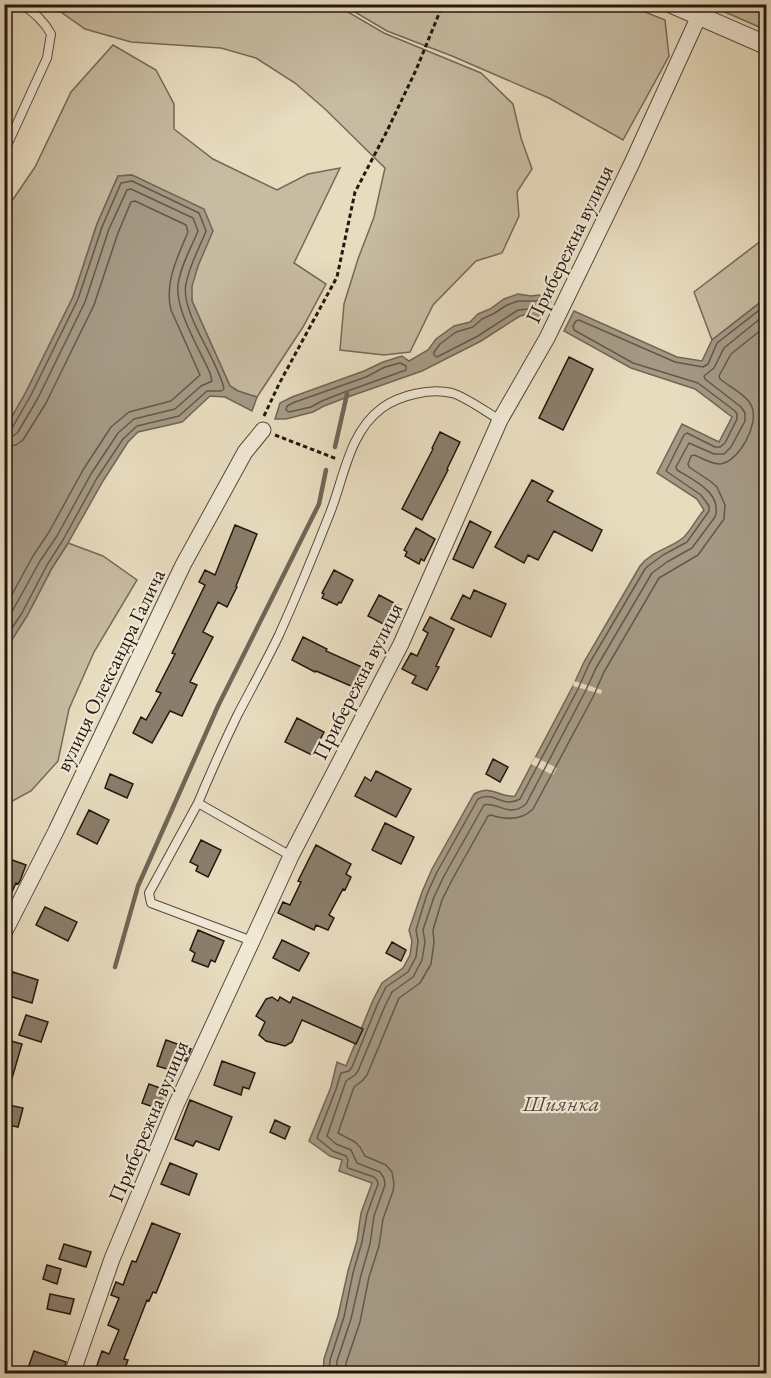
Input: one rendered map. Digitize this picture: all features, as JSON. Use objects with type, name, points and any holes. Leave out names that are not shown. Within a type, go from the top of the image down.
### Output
[{"type":"street","points":[[672,4],[766,45]]},
{"type":"street","name":"Прибережна вулиця","points":[[72,1374],[112,1259],[176,1105],[291,856],[401,644],[500,420],[547,338],[631,165],[699,16]]},
{"type":"street","name":"вулиця Олександра Галича","points":[[4,933],[56,831],[183,565],[245,452],[263,430]]},
{"type":"lane","points":[[4,152],[47,58],[51,34],[45,23],[21,4]]},
{"type":"lane","points":[[252,941],[151,903],[149,893],[198,803],[237,717],[279,635],[331,510],[358,437],[372,417],[382,408],[395,401],[434,391],[453,394],[500,420]]},
{"type":"lane","points":[[198,803],[291,856]]},
{"type":"path","points":[[347,462],[263,430],[264,416],[337,277],[355,192],[416,70],[443,4]]},
{"type":"shaded area","points":[[51,5],[336,5],[384,33],[481,73],[513,104],[521,138],[532,169],[517,192],[519,216],[502,253],[476,261],[433,305],[410,352],[384,355],[340,350],[344,304],[374,217],[385,168],[295,83],[256,58],[221,48],[131,42],[85,29]]},
{"type":"shaded area","points":[[343,5],[628,5],[665,20],[669,56],[623,140],[549,98],[387,31]]},
{"type":"shaded area","points":[[709,5],[766,5],[766,30]]},
{"type":"shaded area","points":[[113,45],[156,70],[174,104],[174,129],[213,159],[277,190],[308,174],[340,168],[294,263],[326,284],[303,327],[257,397],[238,391],[230,386],[192,301],[191,286],[198,266],[132,175],[118,176],[97,224],[73,297],[5,429],[5,211],[35,167],[71,92]]},
{"type":"shaded area","points":[[766,237],[766,298],[712,340],[694,292]]},
{"type":"shaded area","points":[[68,543],[103,556],[137,580],[94,652],[69,709],[58,761],[31,791],[5,805],[4,651],[27,616]]},
{"type":"water","points":[[132,175],[204,209],[213,231],[192,286],[192,301],[230,386],[257,397],[252,411],[225,397],[210,396],[182,422],[138,432],[128,442],[5,651],[5,429],[73,297],[97,224],[118,176]]},
{"type":"water","points":[[518,294],[539,295],[551,301],[541,320],[529,314],[520,316],[481,341],[422,371],[345,398],[313,412],[286,419],[275,419],[280,403],[383,362],[402,356],[409,361],[428,350],[436,339],[454,326],[470,322],[478,314]]},
{"type":"water","name":"Шиянка","points":[[766,298],[766,1373],[323,1373],[324,1359],[338,1316],[357,1241],[361,1213],[372,1183],[339,1171],[342,1160],[330,1156],[309,1141],[331,1087],[337,1062],[346,1066],[382,983],[403,968],[410,955],[412,941],[409,930],[422,892],[432,869],[474,794],[486,790],[515,796],[584,662],[640,566],[650,557],[684,537],[704,510],[697,499],[657,473],[682,424],[719,442],[732,417],[695,389],[631,368],[564,331],[574,311],[677,357],[702,361],[712,340]]},
{"type":"pier","points":[[574,681],[602,690],[601,694],[573,686]]},
{"type":"pier","points":[[535,757],[557,768],[553,775],[531,764]]},
{"type":"building","points":[[569,357],[593,369],[563,430],[539,418]]},
{"type":"building","points":[[440,432],[460,442],[422,520],[402,509]]},
{"type":"building","points":[[532,480],[553,491],[547,501],[602,530],[592,551],[554,531],[538,560],[528,555],[524,563],[495,547]]},
{"type":"building","points":[[470,521],[491,532],[473,568],[453,559]]},
{"type":"building","points":[[235,525],[257,534],[237,587],[227,607],[218,602],[203,632],[213,637],[190,682],[197,685],[182,716],[170,711],[152,743],[133,733],[141,717],[146,720],[161,693],[156,691],[205,585],[199,582],[205,570],[215,575]]},
{"type":"building","points":[[416,528],[435,539],[424,561],[421,559],[419,564],[405,556],[407,552],[404,550]]},
{"type":"building","points":[[334,570],[353,580],[341,603],[337,605],[322,598],[324,594],[322,593]]},
{"type":"building","points":[[474,590],[506,604],[491,637],[451,619],[463,595],[470,599]]},
{"type":"building","points":[[379,595],[398,605],[387,626],[368,616]]},
{"type":"building","points":[[430,617],[454,629],[427,690],[412,683],[416,676],[402,669],[411,653],[417,656],[428,633],[423,630]]},
{"type":"building","points":[[303,637],[327,649],[326,651],[366,669],[358,689],[292,660]]},
{"type":"building","points":[[297,718],[324,732],[312,755],[285,742]]},
{"type":"building","points":[[493,759],[508,767],[500,782],[486,774]]},
{"type":"building","points":[[376,771],[411,789],[396,817],[355,796],[365,777],[371,781]]},
{"type":"building","points":[[110,774],[133,784],[127,798],[105,788]]},
{"type":"building","points":[[89,810],[109,820],[97,844],[77,834]]},
{"type":"building","points":[[385,823],[414,837],[401,864],[372,850]]},
{"type":"building","points":[[201,840],[221,850],[208,877],[196,871],[198,866],[190,862]]},
{"type":"building","points":[[316,845],[351,864],[346,874],[351,877],[329,915],[334,918],[328,930],[316,925],[314,930],[278,913],[283,902],[290,905],[301,882],[298,881]]},
{"type":"building","points":[[4,857],[26,865],[4,909]]},
{"type":"building","points":[[45,907],[77,922],[68,941],[36,925]]},
{"type":"building","points":[[198,930],[224,941],[215,962],[211,960],[208,967],[192,961],[195,953],[190,950]]},
{"type":"building","points":[[282,940],[309,953],[299,971],[273,958]]},
{"type":"building","points":[[392,942],[406,950],[401,961],[386,953]]},
{"type":"building","points":[[13,972],[38,980],[32,1003],[6,995]]},
{"type":"building","points":[[272,997],[278,1001],[280,997],[290,1003],[293,997],[363,1029],[356,1044],[302,1020],[292,1042],[285,1046],[266,1041],[259,1035],[265,1022],[256,1016],[266,999]]},
{"type":"building","points":[[26,1015],[48,1022],[41,1042],[19,1035]]},
{"type":"building","points":[[4,1039],[22,1044],[8,1092],[4,1091]]},
{"type":"building","points":[[166,1040],[191,1049],[186,1061],[175,1057],[171,1070],[157,1066]]},
{"type":"building","points":[[222,1061],[255,1073],[249,1089],[243,1087],[241,1095],[214,1085]]},
{"type":"building","points":[[149,1084],[168,1091],[162,1110],[142,1103]]},
{"type":"building","points":[[190,1100],[232,1117],[219,1150],[196,1141],[193,1146],[175,1139]]},
{"type":"building","points":[[4,1104],[23,1108],[18,1127],[4,1124]]},
{"type":"building","points":[[275,1120],[290,1127],[285,1139],[270,1132]]},
{"type":"building","points":[[170,1163],[197,1174],[189,1195],[161,1184]]},
{"type":"building","points":[[152,1223],[180,1234],[156,1293],[153,1292],[149,1301],[147,1300],[124,1359],[128,1360],[123,1374],[94,1374],[102,1351],[109,1354],[119,1330],[108,1325],[119,1298],[111,1295],[116,1282],[123,1285],[132,1261],[136,1262]]},
{"type":"building","points":[[64,1244],[91,1252],[86,1267],[59,1259]]},
{"type":"building","points":[[47,1265],[61,1269],[57,1284],[43,1279]]},
{"type":"building","points":[[50,1294],[74,1299],[70,1314],[47,1309]]},
{"type":"building","points":[[34,1351],[66,1362],[63,1374],[36,1374],[27,1371]]},
{"type":"waterway","points":[[335,447],[347,394]]},
{"type":"waterway","points":[[115,967],[138,886],[218,706],[319,504],[326,470]]}]
